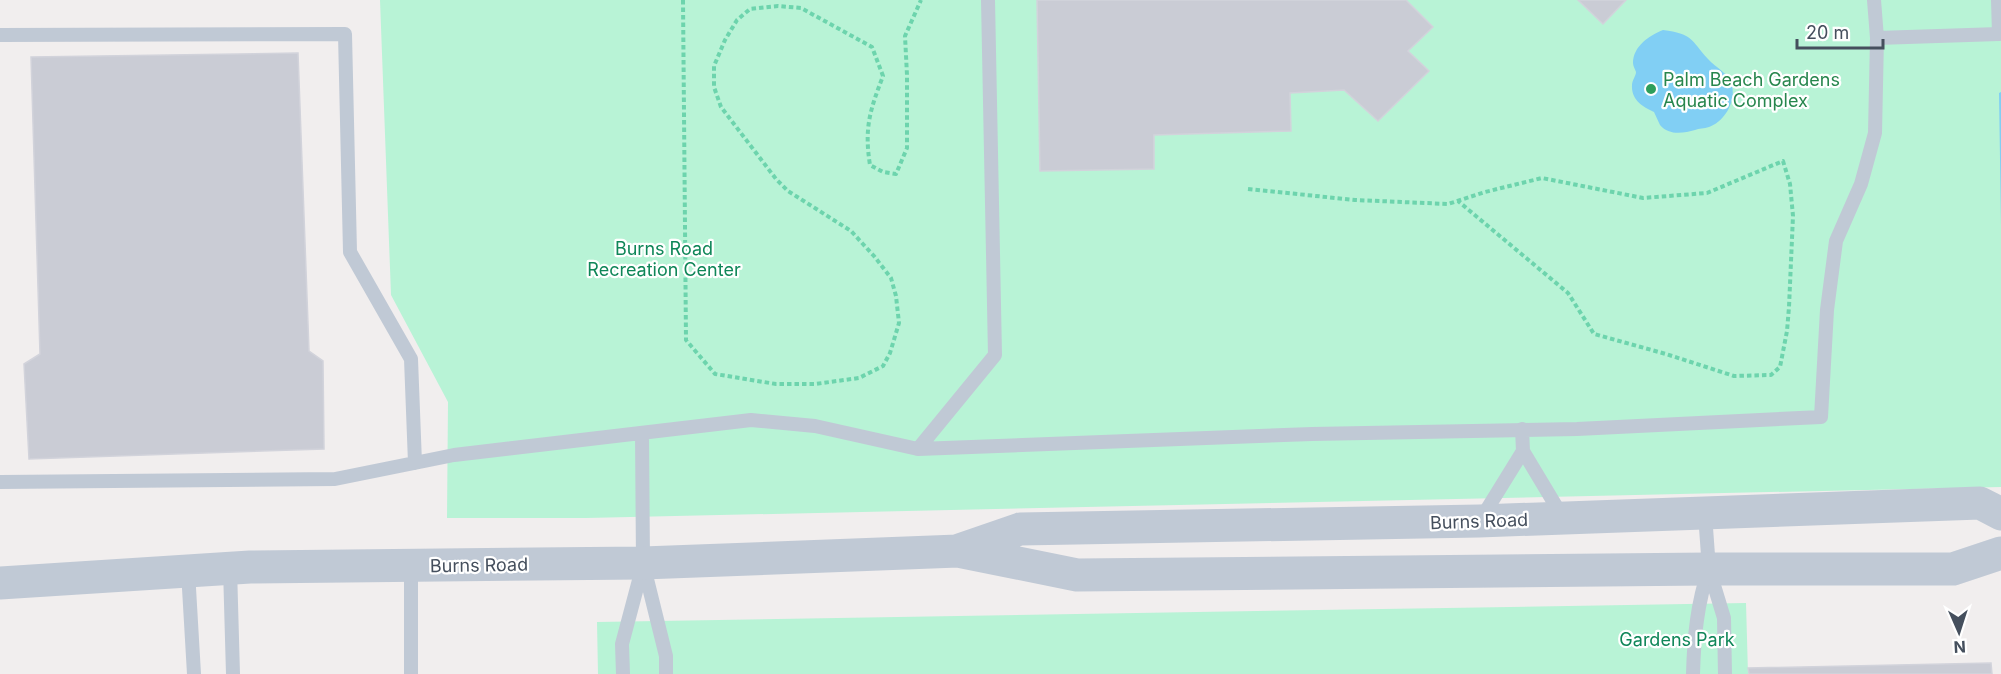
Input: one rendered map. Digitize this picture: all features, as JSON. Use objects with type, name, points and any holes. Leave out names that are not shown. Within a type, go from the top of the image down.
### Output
[{"type":"street","name":"Burns Road","points":[[958,550],[1020,529],[1479,521],[1980,503],[2001,514]]},
{"type":"street","name":"Burns Road","points":[[0,583],[230,568],[643,563],[958,550],[1077,575],[1953,569],[2001,553]]},
{"type":"lane","points":[[918,449],[996,355],[988,0]]},
{"type":"lane","points":[[0,482],[334,478],[454,455],[751,420],[815,426],[918,449],[1312,434],[1577,429],[1821,417],[1827,310],[1836,241],[1861,184],[1875,133],[1877,38],[1874,0]]},
{"type":"lane","points":[[1877,38],[2000,34],[1998,0]]},
{"type":"lane","points":[[0,35],[345,34],[350,252],[411,359],[415,463]]},
{"type":"lane","points":[[1479,521],[1522,451],[1522,429]]},
{"type":"lane","points":[[642,433],[643,563],[666,656],[666,674]]},
{"type":"lane","points":[[1522,451],[1563,518]]},
{"type":"lane","points":[[1705,514],[1709,569],[1724,618],[1725,674]]},
{"type":"lane","points":[[623,674],[622,644],[643,563]]},
{"type":"lane","points":[[411,565],[411,674]]},
{"type":"lane","points":[[230,568],[233,674]]},
{"type":"lane","points":[[1693,674],[1694,637],[1702,589],[1709,569]]},
{"type":"lane","points":[[188,571],[194,674]]},
{"type":"path","points":[[683,0],[686,340],[715,374],[776,384],[845,381],[859,378],[883,366],[890,353],[899,323],[896,296],[891,278],[851,231],[788,191],[776,178],[721,107],[714,87],[714,66],[737,20],[750,9],[778,6],[801,8],[852,34],[872,47],[884,76],[870,110],[866,142],[870,165],[883,172],[896,174],[907,148],[908,75],[905,36],[921,0]]},
{"type":"path","points":[[1248,189],[1355,200],[1448,204],[1458,201],[1542,178],[1644,198],[1707,193],[1783,161],[1790,184],[1793,216],[1787,331],[1780,367],[1771,375],[1734,376],[1594,334],[1568,293],[1458,201]]},
{"type":"green space","name":"Burns Road Recreation Center","points":[[380,0],[2001,0],[2001,487],[586,518],[447,518],[448,402],[391,295]]},
{"type":"green space","name":"Gardens Park","points":[[1746,603],[1748,674],[598,674],[597,622]]},
{"type":"water","points":[[1663,30],[1680,33],[1690,38],[1730,81],[1733,92],[1728,111],[1719,121],[1707,128],[1677,133],[1668,131],[1660,125],[1654,112],[1642,105],[1633,95],[1632,85],[1636,72],[1633,63],[1636,51],[1648,38]]},
{"type":"water","points":[[2001,92],[2001,225],[1999,93]]},
{"type":"building","points":[[1037,0],[1406,0],[1433,27],[1408,51],[1429,71],[1378,121],[1344,90],[1290,93],[1291,131],[1154,135],[1154,169],[1040,171]]},
{"type":"building","points":[[1578,0],[1626,0],[1603,24]]},
{"type":"building","points":[[298,53],[309,351],[323,361],[324,449],[29,459],[24,364],[40,354],[31,57]]},
{"type":"building","points":[[1991,663],[1992,674],[1749,674],[1748,668]]},
{"type":"place","name":"Palm Beach Gardens Aquatic Complex","points":[[1651,89]]}]
